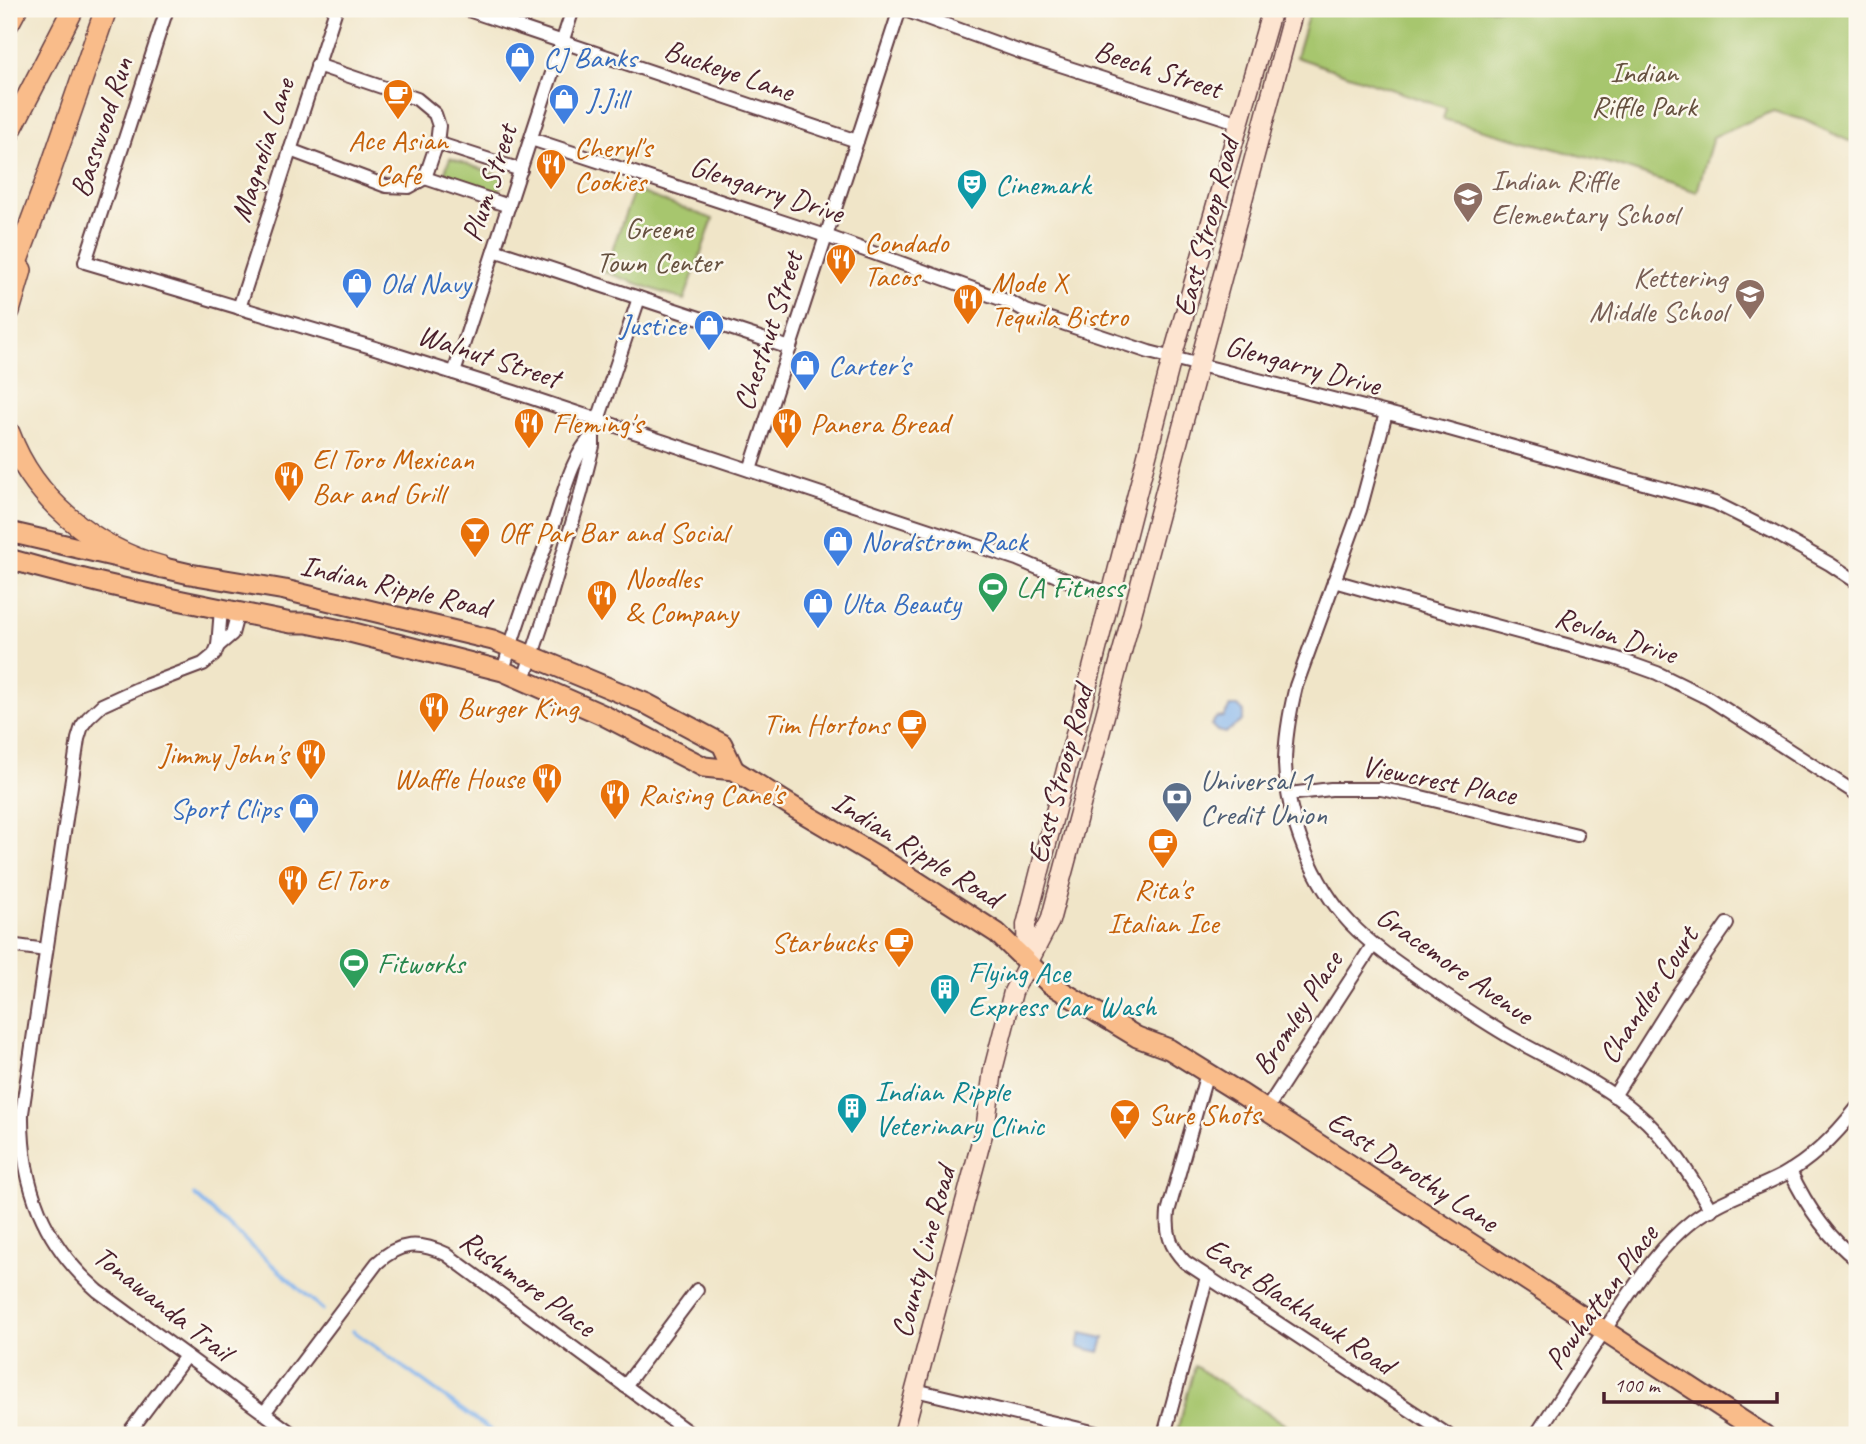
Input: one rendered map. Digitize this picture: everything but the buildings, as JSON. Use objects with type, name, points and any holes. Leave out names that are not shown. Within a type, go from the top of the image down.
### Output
[{"type":"highway","points":[[9,22],[16,9]]},
{"type":"highway","points":[[9,132],[73,9]]},
{"type":"highway","points":[[9,282],[106,9]]},
{"type":"highway","points":[[9,311],[49,174]]},
{"type":"highway","points":[[9,433],[29,473],[46,496],[68,517],[114,548],[147,563],[162,566]]},
{"type":"main road","name":"East Stroop Road","points":[[1027,962],[1026,925],[1086,691],[1172,358],[1272,9]]},
{"type":"main road","name":"East Stroop Road","points":[[1027,962],[1050,921],[1294,9]]},
{"type":"main road","name":"Indian Ripple Road","points":[[9,532],[190,574],[285,590],[493,639],[645,704],[722,744],[734,770]]},
{"type":"main road","name":"Indian Ripple Road","points":[[9,559],[66,576],[291,623],[307,623],[346,631],[503,671],[524,679],[603,715],[704,767],[734,770],[885,861],[997,933],[1027,962]]},
{"type":"main road","points":[[230,610],[237,592],[267,598],[285,590]]},
{"type":"main road","points":[[1065,773],[1080,759],[1095,755],[1087,740],[1092,722],[1086,691]]},
{"type":"main road","name":"East Dorothy Lane","points":[[1027,962],[1050,984],[1137,1037],[1168,1049],[1266,1110],[1765,1435]]},
{"type":"main road","name":"County Line Road","points":[[902,1435],[986,1123],[993,1070],[1013,992],[1027,962]]},
{"type":"street","name":"Basswood Run","points":[[85,262],[167,9]]},
{"type":"street","name":"Magnolia Lane","points":[[239,308],[336,9]]},
{"type":"street","name":"Buckeye Lane","points":[[466,9],[857,141]]},
{"type":"street","name":"Plum Street","points":[[454,373],[573,9]]},
{"type":"street","name":"Beech Street","points":[[901,9],[1026,54],[1240,123]]},
{"type":"street","name":"Chestnut Street","points":[[750,470],[901,9]]},
{"type":"street","points":[[289,150],[386,186],[409,187],[425,178],[432,159],[439,126],[435,114],[417,99],[317,65]]},
{"type":"street","name":"Glengarry Drive","points":[[531,139],[826,236],[1093,334],[1172,358],[1572,462],[1715,503],[1773,532],[1857,582]]},
{"type":"street","points":[[437,143],[521,170]]},
{"type":"street","points":[[425,178],[509,206]]},
{"type":"street","points":[[494,250],[790,348]]},
{"type":"street","name":"Walnut Street","points":[[85,262],[375,348],[598,419],[1017,559],[1066,580],[1111,594]]},
{"type":"street","points":[[524,679],[581,493],[593,446],[593,435],[639,298]]},
{"type":"street","name":"Gracemore Avenue","points":[[1386,413],[1360,510],[1290,709],[1285,763],[1297,828],[1307,856],[1332,901],[1373,945],[1496,1029],[1614,1096],[1637,1113],[1670,1146],[1711,1210]]},
{"type":"street","points":[[503,671],[568,483],[584,444],[593,435]]},
{"type":"street","name":"Revlon Drive","points":[[1334,581],[1615,658],[1657,673],[1708,698],[1857,794]]},
{"type":"street","name":"Tonawanda Trail","points":[[230,610],[214,655],[203,664],[102,705],[82,726],[78,738],[22,1113],[23,1151],[30,1189],[45,1225],[71,1266],[98,1291],[294,1435]]},
{"type":"street","name":"Viewcrest Place","points":[[1289,794],[1331,789],[1381,789],[1577,835]]},
{"type":"street","name":"Chandler Court","points":[[1614,1096],[1678,994],[1727,923]]},
{"type":"street","points":[[9,945],[46,950]]},
{"type":"street","name":"Bromley Place","points":[[1266,1110],[1373,945]]},
{"type":"street","name":"East Blackhawk Road","points":[[1207,1073],[1170,1202],[1166,1227],[1171,1245],[1185,1262],[1448,1435]]},
{"type":"street","name":"Powhattan Place","points":[[1536,1435],[1655,1257],[1677,1234],[1695,1219],[1790,1171],[1808,1159],[1857,1108]]},
{"type":"street","points":[[1790,1171],[1816,1217],[1857,1260]]},
{"type":"street","name":"Rushmore Place","points":[[264,1413],[377,1263],[393,1250],[412,1245],[429,1247],[446,1254],[692,1435]]},
{"type":"street","points":[[1164,1435],[1207,1277]]},
{"type":"street","points":[[625,1386],[697,1290]]},
{"type":"street","points":[[127,1435],[186,1356]]},
{"type":"street","points":[[915,1390],[1105,1435]]},
{"type":"green space","name":"Indian Riffle Park","points":[[1310,9],[1857,9],[1857,145],[1804,120],[1773,111],[1713,137],[1697,192],[1615,165],[1443,119],[1446,108],[1296,57]]},
{"type":"green space","points":[[450,158],[504,177],[498,195],[443,177]]},
{"type":"green space","name":"Greene Town Center","points":[[634,190],[713,219],[684,300],[604,272]]},
{"type":"green space","points":[[1195,1366],[1301,1435],[1176,1435]]},
{"type":"water","points":[[1230,706],[1238,706],[1244,712],[1242,721],[1225,733],[1217,731],[1211,725],[1216,718],[1224,717]]},
{"type":"water","points":[[1081,1333],[1104,1338],[1100,1352],[1078,1347]]},
{"type":"waterway","points":[[194,1195],[323,1310]]},
{"type":"waterway","points":[[353,1331],[497,1435]]},
{"type":"place","name":"CJ Banks","points":[[520,84]]},
{"type":"place","name":"Ace Asian Cafe","points":[[398,121]]},
{"type":"place","name":"J.Jill","points":[[564,126]]},
{"type":"place","name":"Cheryl's Cookies","points":[[551,191]]},
{"type":"place","name":"Cinemark","points":[[972,211]]},
{"type":"place","name":"Indian Riffle Elementary School","points":[[1468,224]]},
{"type":"place","name":"Condado Tacos","points":[[841,286]]},
{"type":"place","name":"Old Navy","points":[[357,310]]},
{"type":"place","name":"Kettering Middle School","points":[[1750,321]]},
{"type":"place","name":"Mode X Tequila Bistro","points":[[968,326]]},
{"type":"place","name":"Justice","points":[[709,352]]},
{"type":"place","name":"Carter's","points":[[805,392]]},
{"type":"place","name":"Fleming's","points":[[529,450]]},
{"type":"place","name":"Panera Bread","points":[[787,450]]},
{"type":"place","name":"El Toro Mexican Bar and Grill","points":[[289,503]]},
{"type":"place","name":"Off Par Bar and Social","points":[[475,559]]},
{"type":"place","name":"Nordstrom Rack","points":[[838,568]]},
{"type":"place","name":"LA Fitness","points":[[993,614]]},
{"type":"place","name":"Noodles & Company","points":[[602,622]]},
{"type":"place","name":"Ulta Beauty","points":[[818,630]]},
{"type":"place","name":"Burger King","points":[[434,734]]},
{"type":"place","name":"Tim Hortons","points":[[912,751]]},
{"type":"place","name":"Jimmy John's","points":[[311,781]]},
{"type":"place","name":"Waffle House","points":[[547,805]]},
{"type":"place","name":"Raising Cane's","points":[[615,821]]},
{"type":"place","name":"Universal 1 Credit Union","points":[[1177,824]]},
{"type":"place","name":"Sport Clips","points":[[304,835]]},
{"type":"place","name":"Rita's Italian Ice","points":[[1163,870]]},
{"type":"place","name":"El Toro","points":[[293,907]]},
{"type":"place","name":"Starbucks","points":[[899,969]]},
{"type":"place","name":"Fitworks","points":[[354,990]]},
{"type":"place","name":"Flying Ace Express Car Wash","points":[[945,1016]]},
{"type":"place","name":"Indian Ripple Veterinary Clinic","points":[[852,1135]]},
{"type":"place","name":"Sure Shots","points":[[1125,1141]]}]
